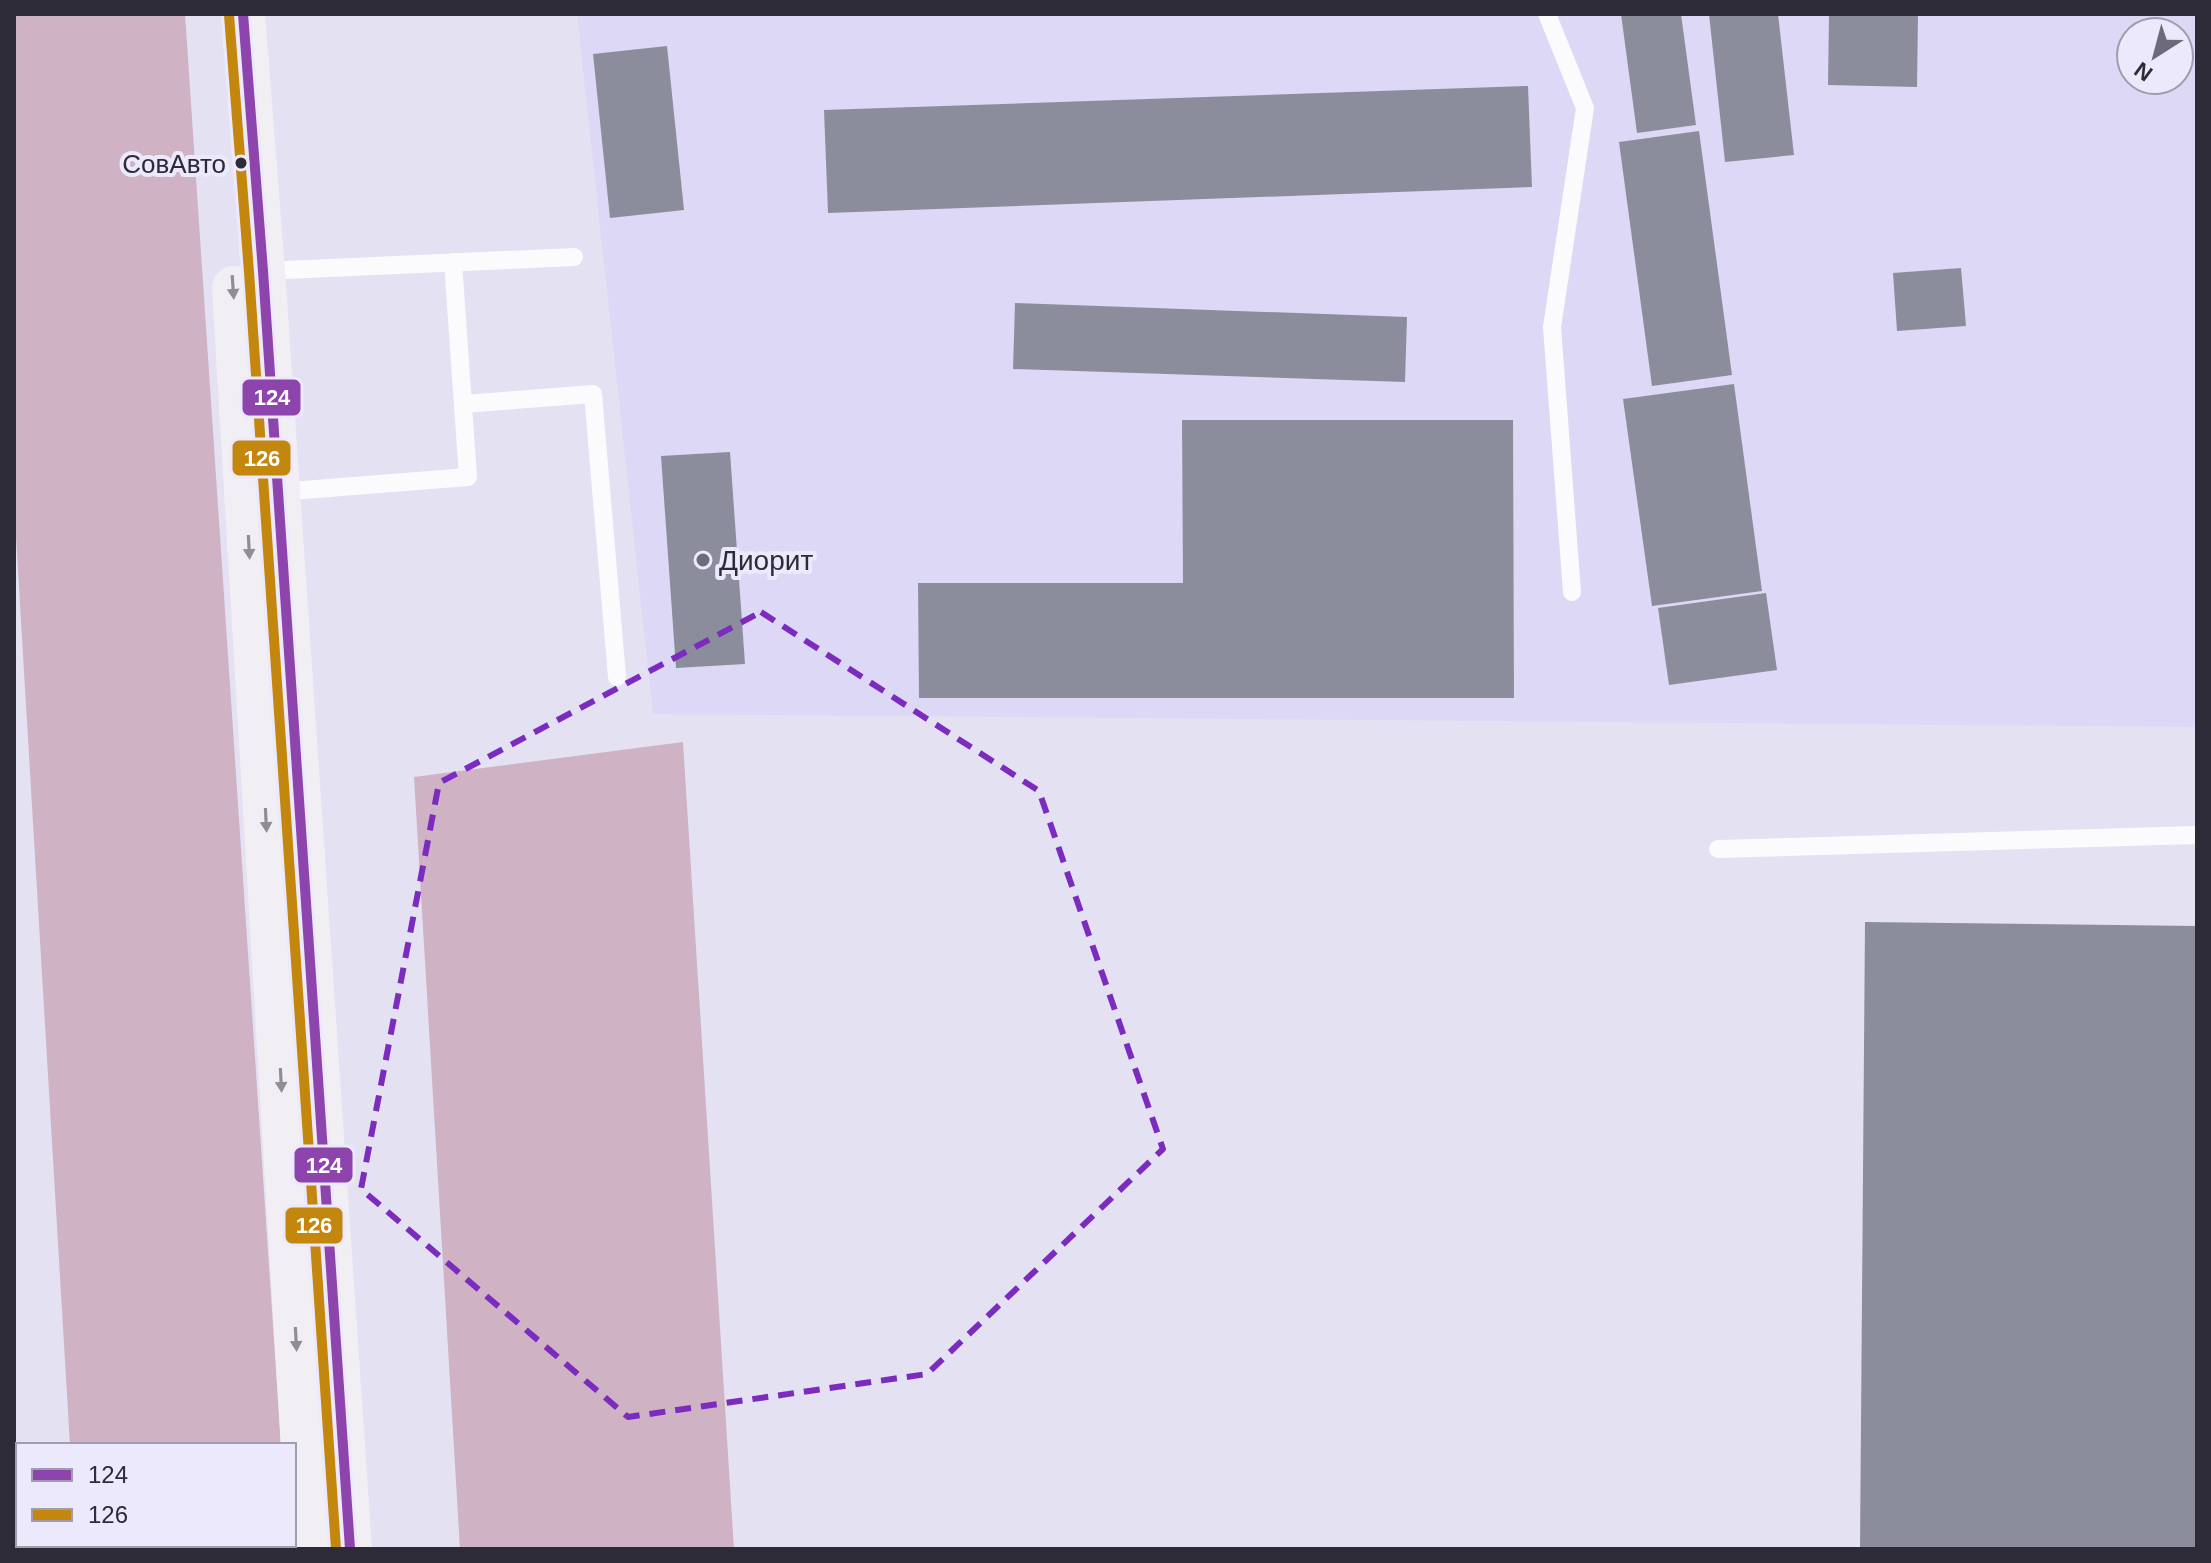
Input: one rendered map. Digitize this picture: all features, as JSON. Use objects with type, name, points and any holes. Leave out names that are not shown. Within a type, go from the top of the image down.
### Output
[{"type":"main road","points":[[216,14],[309,1549]]},
{"type":"main road","points":[[243,14],[350,1549]]},
{"type":"lane","points":[[1547,14],[1585,108],[1552,327],[1572,592]]},
{"type":"lane","points":[[263,271],[574,257]]},
{"type":"lane","points":[[278,492],[468,477],[453,262]]},
{"type":"lane","points":[[464,404],[593,394],[617,677]]},
{"type":"lane","points":[[1718,849],[2197,835]]},
{"type":"highlighted area","points":[[761,612],[1039,791],[1163,1149],[927,1374],[628,1417],[361,1189],[439,783]]},
{"type":"shaded area","points":[[14,14],[185,14],[281,1443],[70,1443],[14,503]]},
{"type":"shaded area","points":[[577,14],[2197,14],[2197,727],[653,714]]},
{"type":"shaded area","points":[[683,742],[734,1549],[460,1549],[414,777]]},
{"type":"shaded area","points":[[288,1547],[288,1549],[76,1549]]},
{"type":"building","points":[[1621,14],[1681,14],[1696,125],[1637,133]]},
{"type":"building","points":[[1709,14],[1778,14],[1794,155],[1725,162]]},
{"type":"building","points":[[1829,14],[1918,14],[1917,87],[1828,85]]},
{"type":"building","points":[[667,46],[684,210],[610,218],[593,54]]},
{"type":"building","points":[[1528,86],[1532,187],[828,213],[824,110]]},
{"type":"building","points":[[1699,131],[1732,375],[1652,386],[1619,142]]},
{"type":"building","points":[[1961,268],[1966,326],[1897,331],[1893,273]]},
{"type":"building","points":[[1015,303],[1407,317],[1405,382],[1013,369]]},
{"type":"building","points":[[1734,384],[1762,591],[1652,606],[1623,399]]},
{"type":"building","points":[[1182,420],[1513,420],[1514,698],[919,698],[918,583],[1183,583]]},
{"type":"building","name":"Диорит","points":[[730,452],[745,664],[676,668],[661,456]]},
{"type":"building","points":[[1766,593],[1777,670],[1669,685],[1658,608]]},
{"type":"building","points":[[1865,922],[2197,926],[2197,1549],[1860,1549]]},
{"type":"transit line","name":"124","points":[[243,14],[350,1549]]},
{"type":"transit line","name":"126","points":[[229,15],[336,1549]]},
{"type":"place","name":"СовАвто","points":[[241,163]]},
{"type":"place","name":"Диорит","points":[[703,560]]}]
